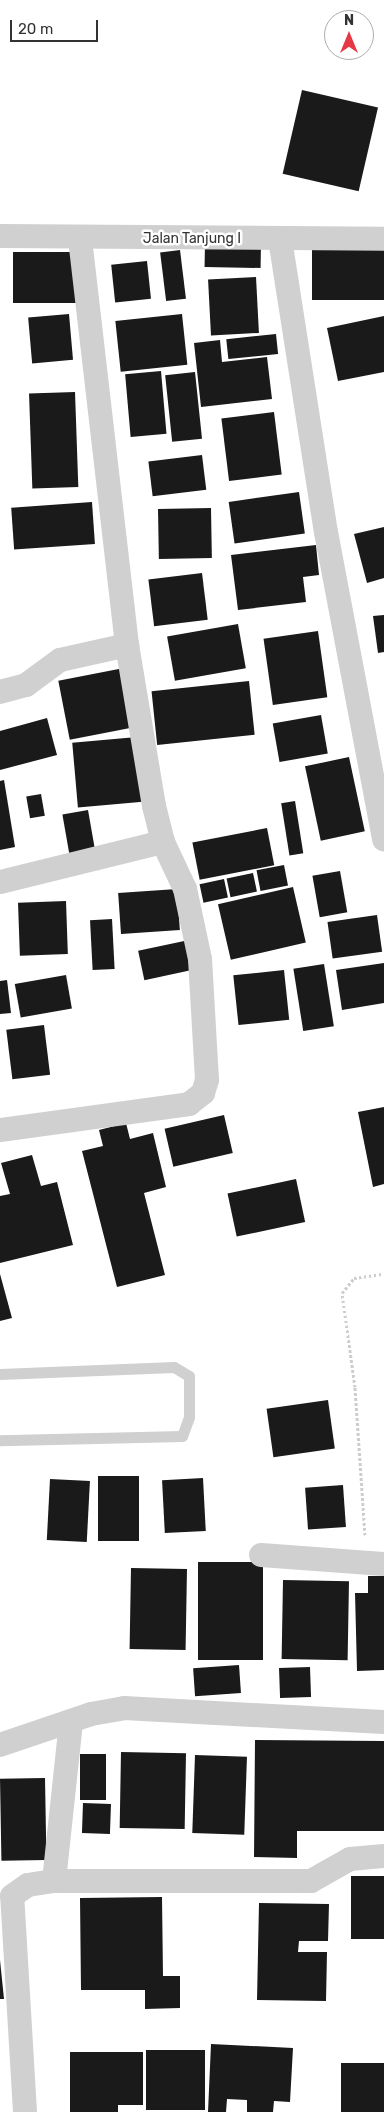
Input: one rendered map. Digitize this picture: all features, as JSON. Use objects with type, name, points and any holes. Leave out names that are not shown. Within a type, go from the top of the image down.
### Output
[{"type":"street","name":"Jalan Tanjung I","points":[[0,236],[80,239],[384,239]]},
{"type":"street","points":[[0,1130],[178,1106],[203,1093],[207,1080],[200,959],[185,889],[163,842],[126,645],[80,239]]},
{"type":"street","points":[[280,239],[326,532],[380,803],[384,840]]},
{"type":"street","points":[[0,692],[26,685],[60,660],[126,645]]},
{"type":"street","points":[[0,882],[163,842]]},
{"type":"street","points":[[262,1555],[376,1564]]},
{"type":"street","points":[[0,1745],[71,1721],[124,1708],[384,1722]]},
{"type":"street","points":[[54,1881],[71,1721]]},
{"type":"street","points":[[25,2112],[12,1896],[28,1885],[54,1881],[311,1881],[350,1859],[384,1856]]},
{"type":"lane","points":[[0,1374],[174,1367],[189,1376],[189,1417],[182,1436],[0,1440]]},
{"type":"path","points":[[376,1564],[342,1293],[354,1278],[384,1274]]},
{"type":"building","points":[[302,90],[378,108],[359,191],[283,174]]},
{"type":"building","points":[[205,243],[261,244],[261,268],[205,267]]},
{"type":"building","points":[[312,245],[384,245],[384,300],[312,300]]},
{"type":"building","points":[[180,250],[186,299],[166,301],[160,252]]},
{"type":"building","points":[[13,252],[78,252],[78,303],[13,303]]},
{"type":"building","points":[[147,261],[151,299],[115,303],[111,265]]},
{"type":"building","points":[[256,277],[259,333],[211,335],[208,280]]},
{"type":"building","points":[[69,314],[73,360],[32,363],[28,318]]},
{"type":"building","points":[[182,314],[187,365],[121,372],[115,321]]},
{"type":"building","points":[[384,316],[384,372],[338,381],[327,328]]},
{"type":"building","points":[[276,334],[278,354],[228,359],[226,339]]},
{"type":"building","points":[[220,340],[222,362],[267,357],[272,399],[201,407],[194,343]]},
{"type":"building","points":[[161,371],[166,434],[131,437],[125,374]]},
{"type":"building","points":[[195,372],[202,439],[172,442],[165,375]]},
{"type":"building","points":[[75,392],[78,487],[32,489],[29,394]]},
{"type":"building","points":[[274,412],[282,475],[229,481],[221,418]]},
{"type":"building","points":[[202,455],[206,490],[153,496],[148,462]]},
{"type":"building","points":[[299,492],[305,534],[235,543],[229,502]]},
{"type":"building","points":[[92,502],[95,544],[14,550],[11,508]]},
{"type":"building","points":[[211,508],[212,558],[159,559],[158,509]]},
{"type":"building","points":[[384,527],[384,578],[367,583],[354,534]]},
{"type":"building","points":[[316,545],[319,575],[303,577],[306,602],[238,610],[231,555]]},
{"type":"building","points":[[202,573],[208,620],[154,626],[148,580]]},
{"type":"building","points":[[384,615],[384,652],[378,653],[373,616]]},
{"type":"building","points":[[238,624],[246,668],[175,681],[167,637]]},
{"type":"building","points":[[318,631],[327,697],[273,705],[264,639]]},
{"type":"building","points":[[129,667],[140,726],[70,740],[58,681]]},
{"type":"building","points":[[249,681],[255,735],[157,745],[152,691]]},
{"type":"building","points":[[321,715],[328,753],[280,762],[273,724]]},
{"type":"building","points":[[47,718],[57,755],[0,770],[0,731]]},
{"type":"building","points":[[137,737],[143,802],[78,807],[72,743]]},
{"type":"building","points":[[349,757],[365,831],[321,841],[305,766]]},
{"type":"building","points":[[4,780],[15,847],[0,850],[0,781]]},
{"type":"building","points":[[41,794],[45,816],[30,818],[26,797]]},
{"type":"building","points":[[295,801],[303,853],[289,856],[281,803]]},
{"type":"building","points":[[88,810],[95,850],[70,855],[62,815]]},
{"type":"building","points":[[267,828],[274,865],[200,880],[192,843]]},
{"type":"building","points":[[284,865],[288,886],[261,891],[257,870]]},
{"type":"building","points":[[340,871],[347,912],[320,917],[312,876]]},
{"type":"building","points":[[253,873],[257,892],[231,897],[227,879]]},
{"type":"building","points":[[224,879],[228,898],[203,903],[200,884]]},
{"type":"building","points":[[293,887],[306,943],[231,960],[218,904]]},
{"type":"building","points":[[177,889],[180,930],[121,934],[118,893]]},
{"type":"building","points":[[66,901],[68,954],[20,956],[18,903]]},
{"type":"building","points":[[377,915],[382,952],[333,959],[327,922]]},
{"type":"building","points":[[112,919],[115,969],[93,970],[90,920]]},
{"type":"building","points":[[189,940],[195,969],[144,980],[138,951]]},
{"type":"building","points":[[384,963],[384,1003],[342,1010],[336,970]]},
{"type":"building","points":[[324,964],[334,1026],[303,1031],[293,969]]},
{"type":"building","points":[[284,970],[289,1020],[239,1025],[233,975]]},
{"type":"building","points":[[66,975],[72,1008],[21,1018],[15,984]]},
{"type":"building","points":[[7,980],[11,1013],[0,1014],[0,981]]},
{"type":"building","points":[[44,1025],[50,1075],[12,1079],[6,1030]]},
{"type":"building","points":[[384,1107],[384,1184],[373,1187],[358,1112]]},
{"type":"building","points":[[224,1115],[233,1153],[173,1167],[165,1129]]},
{"type":"building","points":[[126,1123],[130,1139],[153,1133],[166,1187],[144,1193],[165,1275],[117,1287],[82,1151],[103,1146],[99,1130]]},
{"type":"building","points":[[32,1155],[41,1186],[57,1182],[73,1245],[0,1263],[0,1196],[10,1194],[1,1163]]},
{"type":"building","points":[[296,1179],[305,1222],[237,1237],[228,1194]]},
{"type":"building","points":[[0,1274],[12,1318],[0,1321]]},
{"type":"building","points":[[328,1400],[335,1449],[273,1457],[267,1409]]},
{"type":"building","points":[[98,1476],[139,1476],[139,1541],[98,1541]]},
{"type":"building","points":[[203,1478],[206,1531],[165,1533],[162,1480]]},
{"type":"building","points":[[50,1479],[90,1481],[87,1542],[47,1540]]},
{"type":"building","points":[[343,1485],[346,1527],[308,1530],[305,1488]]},
{"type":"building","points":[[198,1562],[263,1562],[263,1660],[198,1660]]},
{"type":"building","points":[[131,1568],[187,1569],[186,1650],[130,1649]]},
{"type":"building","points":[[368,1576],[384,1576],[384,1670],[357,1671],[355,1593],[368,1593]]},
{"type":"building","points":[[283,1580],[349,1581],[348,1660],[282,1659]]},
{"type":"building","points":[[239,1665],[241,1693],[195,1696],[193,1668]]},
{"type":"building","points":[[310,1667],[311,1697],[280,1698],[279,1668]]},
{"type":"building","points":[[255,1740],[384,1741],[384,1831],[297,1831],[297,1858],[254,1857]]},
{"type":"building","points":[[121,1752],[186,1753],[185,1829],[120,1828]]},
{"type":"building","points":[[80,1754],[106,1754],[106,1800],[80,1800]]},
{"type":"building","points":[[195,1755],[247,1757],[244,1835],[192,1833]]},
{"type":"building","points":[[45,1778],[46,1860],[1,1861],[0,1779]]},
{"type":"building","points":[[83,1803],[111,1804],[110,1834],[82,1833]]},
{"type":"building","points":[[351,1876],[384,1876],[384,1939],[351,1939]]},
{"type":"building","points":[[162,1897],[163,1976],[180,1976],[180,2008],[145,2009],[145,1990],[81,1990],[80,1898]]},
{"type":"building","points":[[259,1903],[329,1904],[328,1941],[299,1941],[298,1952],[327,1952],[326,2001],[257,2000]]},
{"type":"building","points":[[0,1960],[4,1999],[0,1999]]},
{"type":"building","points":[[211,2044],[293,2048],[290,2102],[274,2101],[273,2112],[247,2112],[247,2100],[227,2099],[226,2112],[208,2112]]},
{"type":"building","points":[[146,2050],[205,2050],[205,2110],[146,2110]]},
{"type":"building","points":[[70,2052],[143,2052],[143,2105],[118,2105],[118,2112],[70,2112]]},
{"type":"building","points":[[341,2063],[384,2063],[384,2112],[341,2112]]}]
